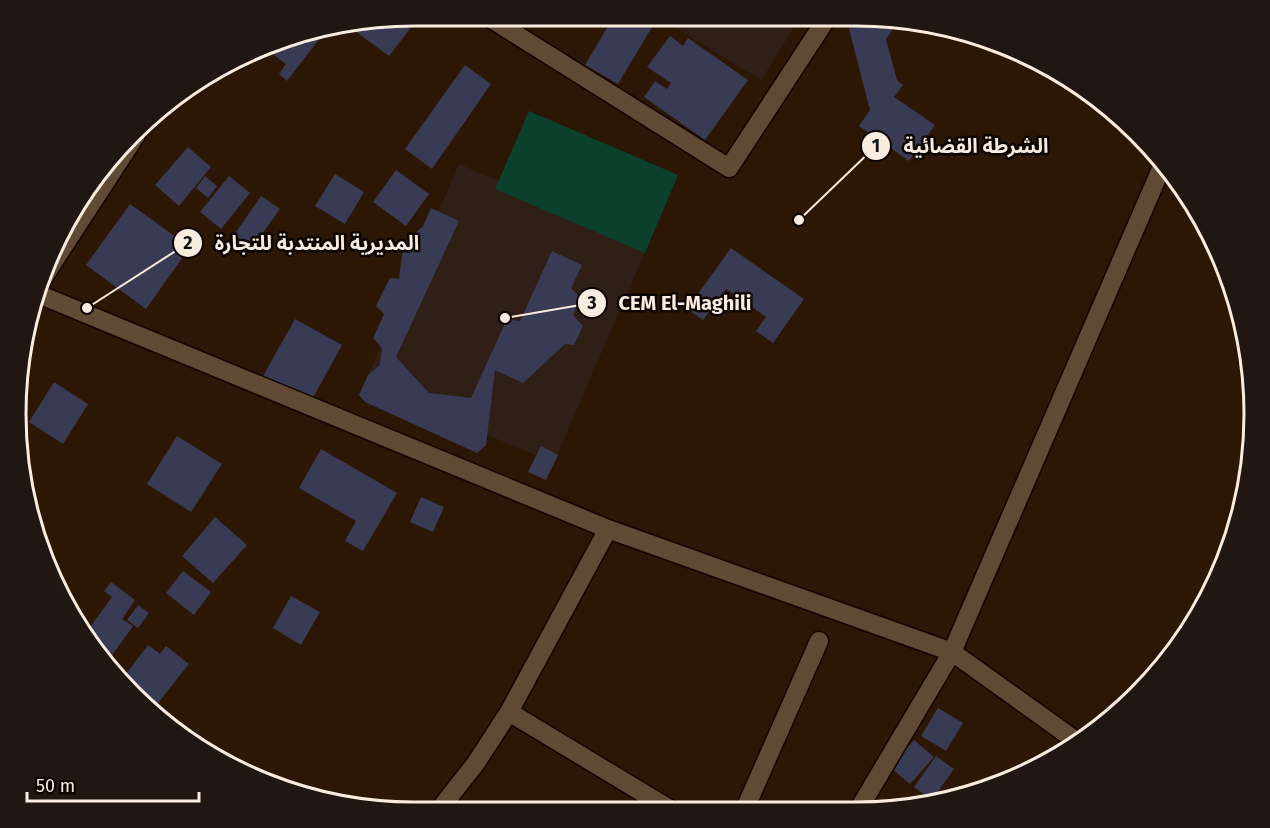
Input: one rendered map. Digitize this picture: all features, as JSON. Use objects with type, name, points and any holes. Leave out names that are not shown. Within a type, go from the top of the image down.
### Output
[{"type":"street","points":[[503,26],[729,168],[822,26]]},
{"type":"street","points":[[66,243],[114,167]]},
{"type":"street","points":[[863,802],[951,652],[1160,172]]},
{"type":"street","points":[[44,296],[608,529],[951,652],[1071,737]]},
{"type":"street","points":[[445,802],[476,763],[509,712],[608,529]]},
{"type":"street","points":[[748,802],[819,641]]},
{"type":"street","points":[[509,712],[658,802]]},
{"type":"shaded area","points":[[673,26],[795,26],[761,80]]},
{"type":"shaded area","points":[[529,111],[678,175],[554,463],[365,383],[459,164],[499,181]]},
{"type":"green space","points":[[529,111],[678,175],[645,253],[495,189]]},
{"type":"building","points":[[412,26],[389,56],[354,30]]},
{"type":"building","points":[[608,26],[653,26],[618,84],[585,65]]},
{"type":"building","points":[[848,26],[894,28],[886,39],[897,80],[903,85],[894,97],[935,125],[909,161],[859,126],[870,110]]},
{"type":"building","points":[[670,36],[683,46],[688,38],[748,80],[705,140],[644,97],[655,81],[667,89],[671,83],[647,67]]},
{"type":"building","points":[[320,37],[287,81],[279,74],[286,64],[271,53]]},
{"type":"building","points":[[465,65],[491,84],[432,169],[405,149]]},
{"type":"building","points":[[188,147],[211,167],[179,206],[155,185]]},
{"type":"building","points":[[396,170],[429,194],[406,226],[373,202]]},
{"type":"building","points":[[335,174],[364,192],[345,224],[315,206]]},
{"type":"building","points":[[205,176],[217,186],[208,198],[196,188]]},
{"type":"building","points":[[229,176],[250,193],[221,229],[200,212]]},
{"type":"building","points":[[261,196],[280,209],[252,248],[234,235]]},
{"type":"building","points":[[130,204],[190,247],[146,309],[86,265]]},
{"type":"building","points":[[431,208],[459,221],[396,357],[429,393],[471,398],[507,319],[520,321],[552,251],[582,265],[571,288],[580,298],[573,315],[583,326],[574,345],[565,344],[523,383],[495,370],[486,445],[477,453],[365,402],[359,395],[368,375],[380,365],[382,348],[373,338],[384,314],[376,306],[390,278],[399,279],[403,247],[406,241],[423,226]]},
{"type":"building","points":[[731,248],[804,299],[773,343],[756,331],[766,317],[726,289],[703,320],[687,309]]},
{"type":"building","points":[[295,319],[342,345],[310,403],[263,376]]},
{"type":"building","points":[[54,382],[88,404],[63,444],[29,422]]},
{"type":"building","points":[[177,436],[222,464],[191,512],[147,484]]},
{"type":"building","points":[[541,446],[558,455],[546,480],[528,472]]},
{"type":"building","points":[[321,449],[397,493],[363,551],[345,541],[356,521],[299,488]]},
{"type":"building","points":[[421,497],[444,507],[433,532],[410,522]]},
{"type":"building","points":[[215,517],[247,545],[213,583],[182,556]]},
{"type":"building","points":[[183,571],[211,592],[194,615],[166,593]]},
{"type":"building","points":[[111,582],[135,600],[122,619],[133,626],[111,657],[90,628],[112,597],[104,591]]},
{"type":"building","points":[[291,596],[320,612],[301,645],[273,628]]},
{"type":"building","points":[[138,605],[149,613],[138,628],[127,620]]},
{"type":"building","points":[[148,645],[160,654],[166,646],[189,664],[157,705],[126,674]]},
{"type":"building","points":[[938,708],[963,723],[946,751],[921,736]]},
{"type":"building","points":[[914,740],[934,757],[910,784],[890,767]]},
{"type":"building","points":[[936,756],[954,769],[936,794],[926,796],[914,787]]},
{"type":"place","name":"الشرطة القضائية","points":[[799,220]]},
{"type":"place","name":"المديرية المنتدبة للتجارة","points":[[87,308]]},
{"type":"place","name":"CEM El-Maghili","points":[[505,318]]}]
